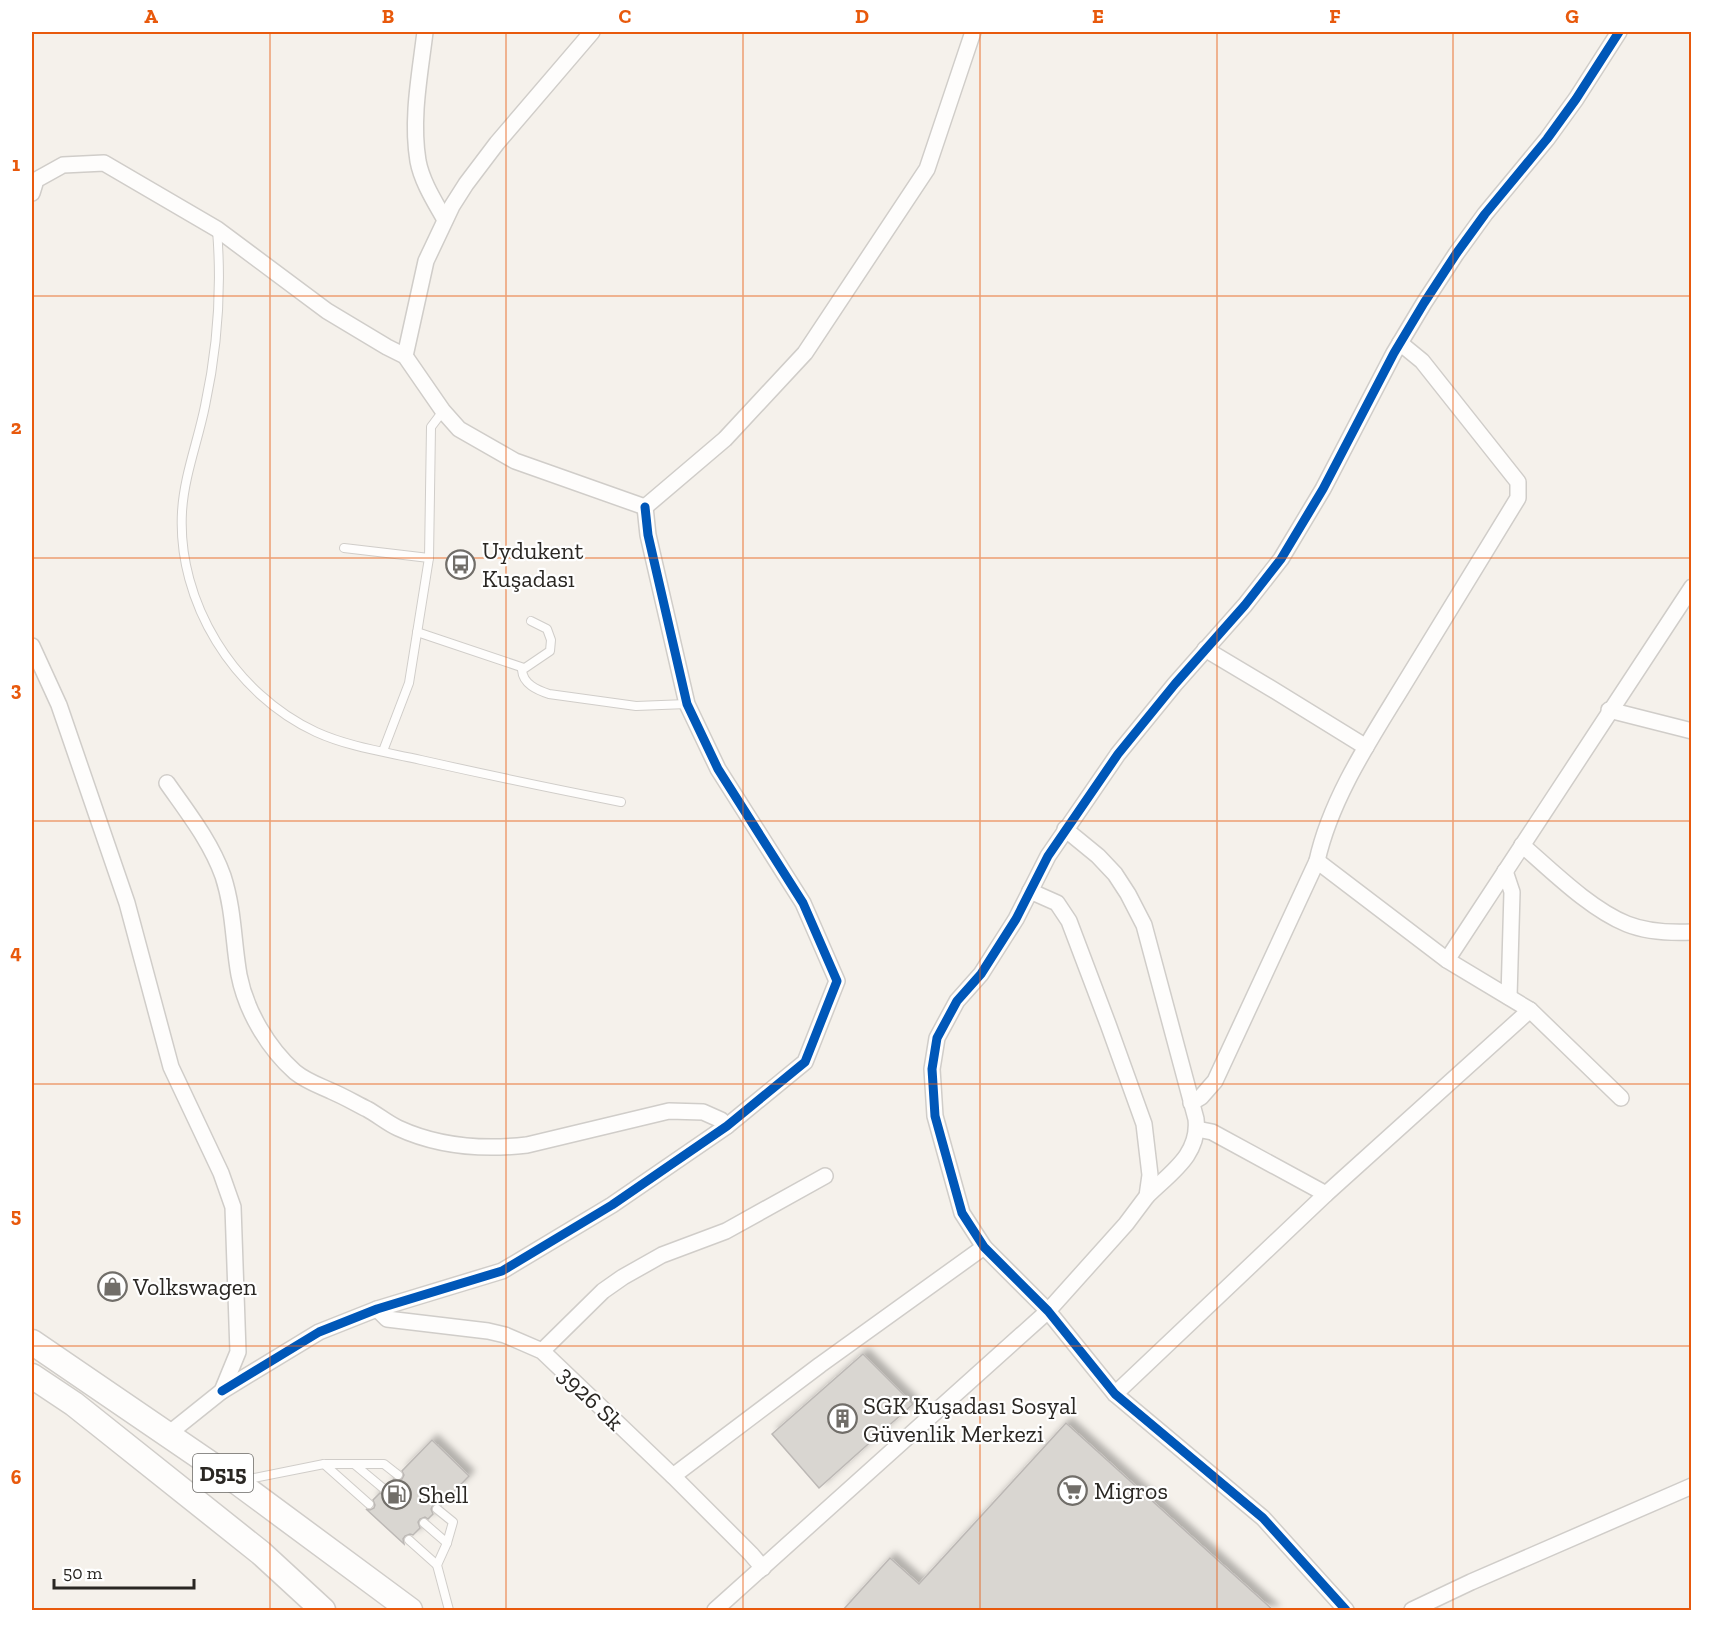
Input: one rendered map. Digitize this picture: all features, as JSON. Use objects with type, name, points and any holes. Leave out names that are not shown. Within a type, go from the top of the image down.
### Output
[{"type":"highway","name":"D515","points":[[32,1342],[237,1482],[410,1611]]},
{"type":"highway","name":"D515","points":[[32,1376],[74,1404],[261,1553],[323,1611]]},
{"type":"street","points":[[425,32],[415,116],[418,163],[430,193],[445,220]]},
{"type":"street","points":[[405,356],[426,261],[445,220],[481,163],[592,32]]},
{"type":"street","points":[[645,507],[725,439],[805,353],[927,169],[973,32]]},
{"type":"street","points":[[1346,1611],[1263,1518],[1115,1394],[1048,1311],[984,1247],[962,1213],[935,1116],[932,1069],[937,1038],[957,1001],[981,974],[1016,920],[1048,856],[1065,829],[1118,754],[1281,559],[1323,489],[1400,344],[1456,254],[1576,99],[1619,32]]},
{"type":"street","points":[[32,194],[36,180],[63,165],[104,164],[217,229],[327,311],[405,356],[443,411],[459,429],[515,461],[645,507]]},
{"type":"street","points":[[1191,1103],[1201,1097],[1215,1081],[1317,861],[1322,838],[1365,747],[1518,498],[1518,482],[1422,361],[1400,344]]},
{"type":"street","points":[[167,1435],[222,1391],[319,1332],[377,1309],[502,1271],[612,1205],[727,1126],[805,1062],[837,981],[803,903],[718,769],[687,704],[648,535],[645,507]]},
{"type":"street","points":[[1448,960],[1609,710],[1692,587]]},
{"type":"street","points":[[32,646],[60,705],[127,903],[171,1067],[221,1173],[233,1207],[238,1352],[222,1391]]},
{"type":"street","points":[[1205,649],[1365,747]]},
{"type":"street","points":[[1609,710],[1692,731]]},
{"type":"street","points":[[167,783],[206,839],[222,876],[231,909],[239,975],[253,1015],[284,1062],[311,1083],[354,1102],[397,1128],[438,1142],[460,1146],[494,1148],[527,1145],[669,1111],[704,1112],[721,1120],[727,1126]]},
{"type":"street","points":[[715,1611],[1048,1311],[1126,1224],[1147,1196],[1186,1158],[1192,1149],[1197,1129],[1144,925],[1119,880],[1104,862],[1065,829]]},
{"type":"street","points":[[1522,845],[1597,908],[1612,917],[1628,925],[1654,931],[1692,932]]},
{"type":"street","points":[[1317,861],[1448,960],[1530,1010],[1621,1098]]},
{"type":"street","points":[[1505,872],[1512,892],[1509,997]]},
{"type":"street","points":[[1030,891],[1057,903],[1069,921],[1144,1124],[1150,1175],[1147,1196]]},
{"type":"street","points":[[1115,1394],[1326,1194],[1530,1010]]},
{"type":"street","points":[[1197,1129],[1212,1132],[1326,1194]]},
{"type":"street","points":[[542,1351],[603,1291],[623,1277],[662,1255],[726,1231],[825,1176]]},
{"type":"street","points":[[673,1476],[820,1365],[984,1247]]},
{"type":"street","name":"3926 Sk","points":[[377,1309],[387,1319],[488,1331],[505,1335],[542,1351],[673,1476],[763,1568]]},
{"type":"street","points":[[1412,1611],[1471,1582],[1692,1486]]},
{"type":"lane","points":[[217,229],[220,285],[216,343],[205,408],[184,489],[182,512],[184,556],[195,598],[224,654],[252,686],[271,703],[303,725],[329,737],[529,784],[621,802]]},
{"type":"lane","points":[[383,751],[409,683],[429,558],[431,427],[443,411]]},
{"type":"lane","points":[[344,548],[429,558]]},
{"type":"lane","points":[[531,621],[548,629],[551,645],[550,651],[524,668],[522,674],[532,686],[549,694],[636,706],[687,704]]},
{"type":"lane","points":[[417,632],[524,668]]},
{"type":"lane","points":[[324,1464],[369,1504]]},
{"type":"lane","points":[[237,1482],[324,1464],[384,1464],[398,1475]]},
{"type":"lane","points":[[354,1464],[384,1489]]},
{"type":"lane","points":[[437,1509],[453,1522],[437,1565]]},
{"type":"lane","points":[[424,1523],[447,1543]]},
{"type":"lane","points":[[409,1540],[437,1565],[449,1611]]},
{"type":"building","name":"SGK Kuşadası Sosyal Güvenlik Merkezi","points":[[863,1354],[913,1404],[819,1488],[772,1434]]},
{"type":"building","name":"Migros","points":[[1066,1423],[1274,1611],[842,1611],[890,1558],[919,1584]]},
{"type":"building","points":[[432,1440],[469,1476],[441,1505],[437,1503],[433,1505],[431,1509],[433,1514],[428,1519],[425,1517],[420,1519],[418,1522],[420,1528],[413,1535],[405,1536],[404,1544],[366,1509],[374,1508],[373,1500],[380,1493],[384,1495],[388,1493],[390,1489],[388,1485],[394,1479],[398,1481],[402,1479],[404,1475],[402,1471]]},
{"type":"cycle path","points":[[1346,1610],[1263,1518],[1115,1394],[1048,1311],[984,1247],[962,1213],[935,1116],[932,1069],[937,1038],[957,1001],[981,974],[1016,919],[1048,856],[1118,754],[1175,684],[1245,605],[1281,559],[1323,489],[1394,353],[1424,303],[1485,214],[1547,139],[1576,99],[1619,32]]},
{"type":"cycle path","points":[[222,1391],[319,1332],[377,1309],[502,1271],[612,1205],[727,1126],[805,1062],[837,981],[803,903],[718,769],[687,704],[648,535],[645,507]]},
{"type":"place","name":"Uydukent Kuşadası","points":[[461,564]]},
{"type":"place","name":"Volkswagen","points":[[112,1286]]},
{"type":"place","name":"SGK Kuşadası Sosyal Güvenlik Merkezi","points":[[842,1419]]},
{"type":"place","name":"Migros","points":[[1073,1490]]},
{"type":"place","name":"Shell","points":[[397,1494]]}]
